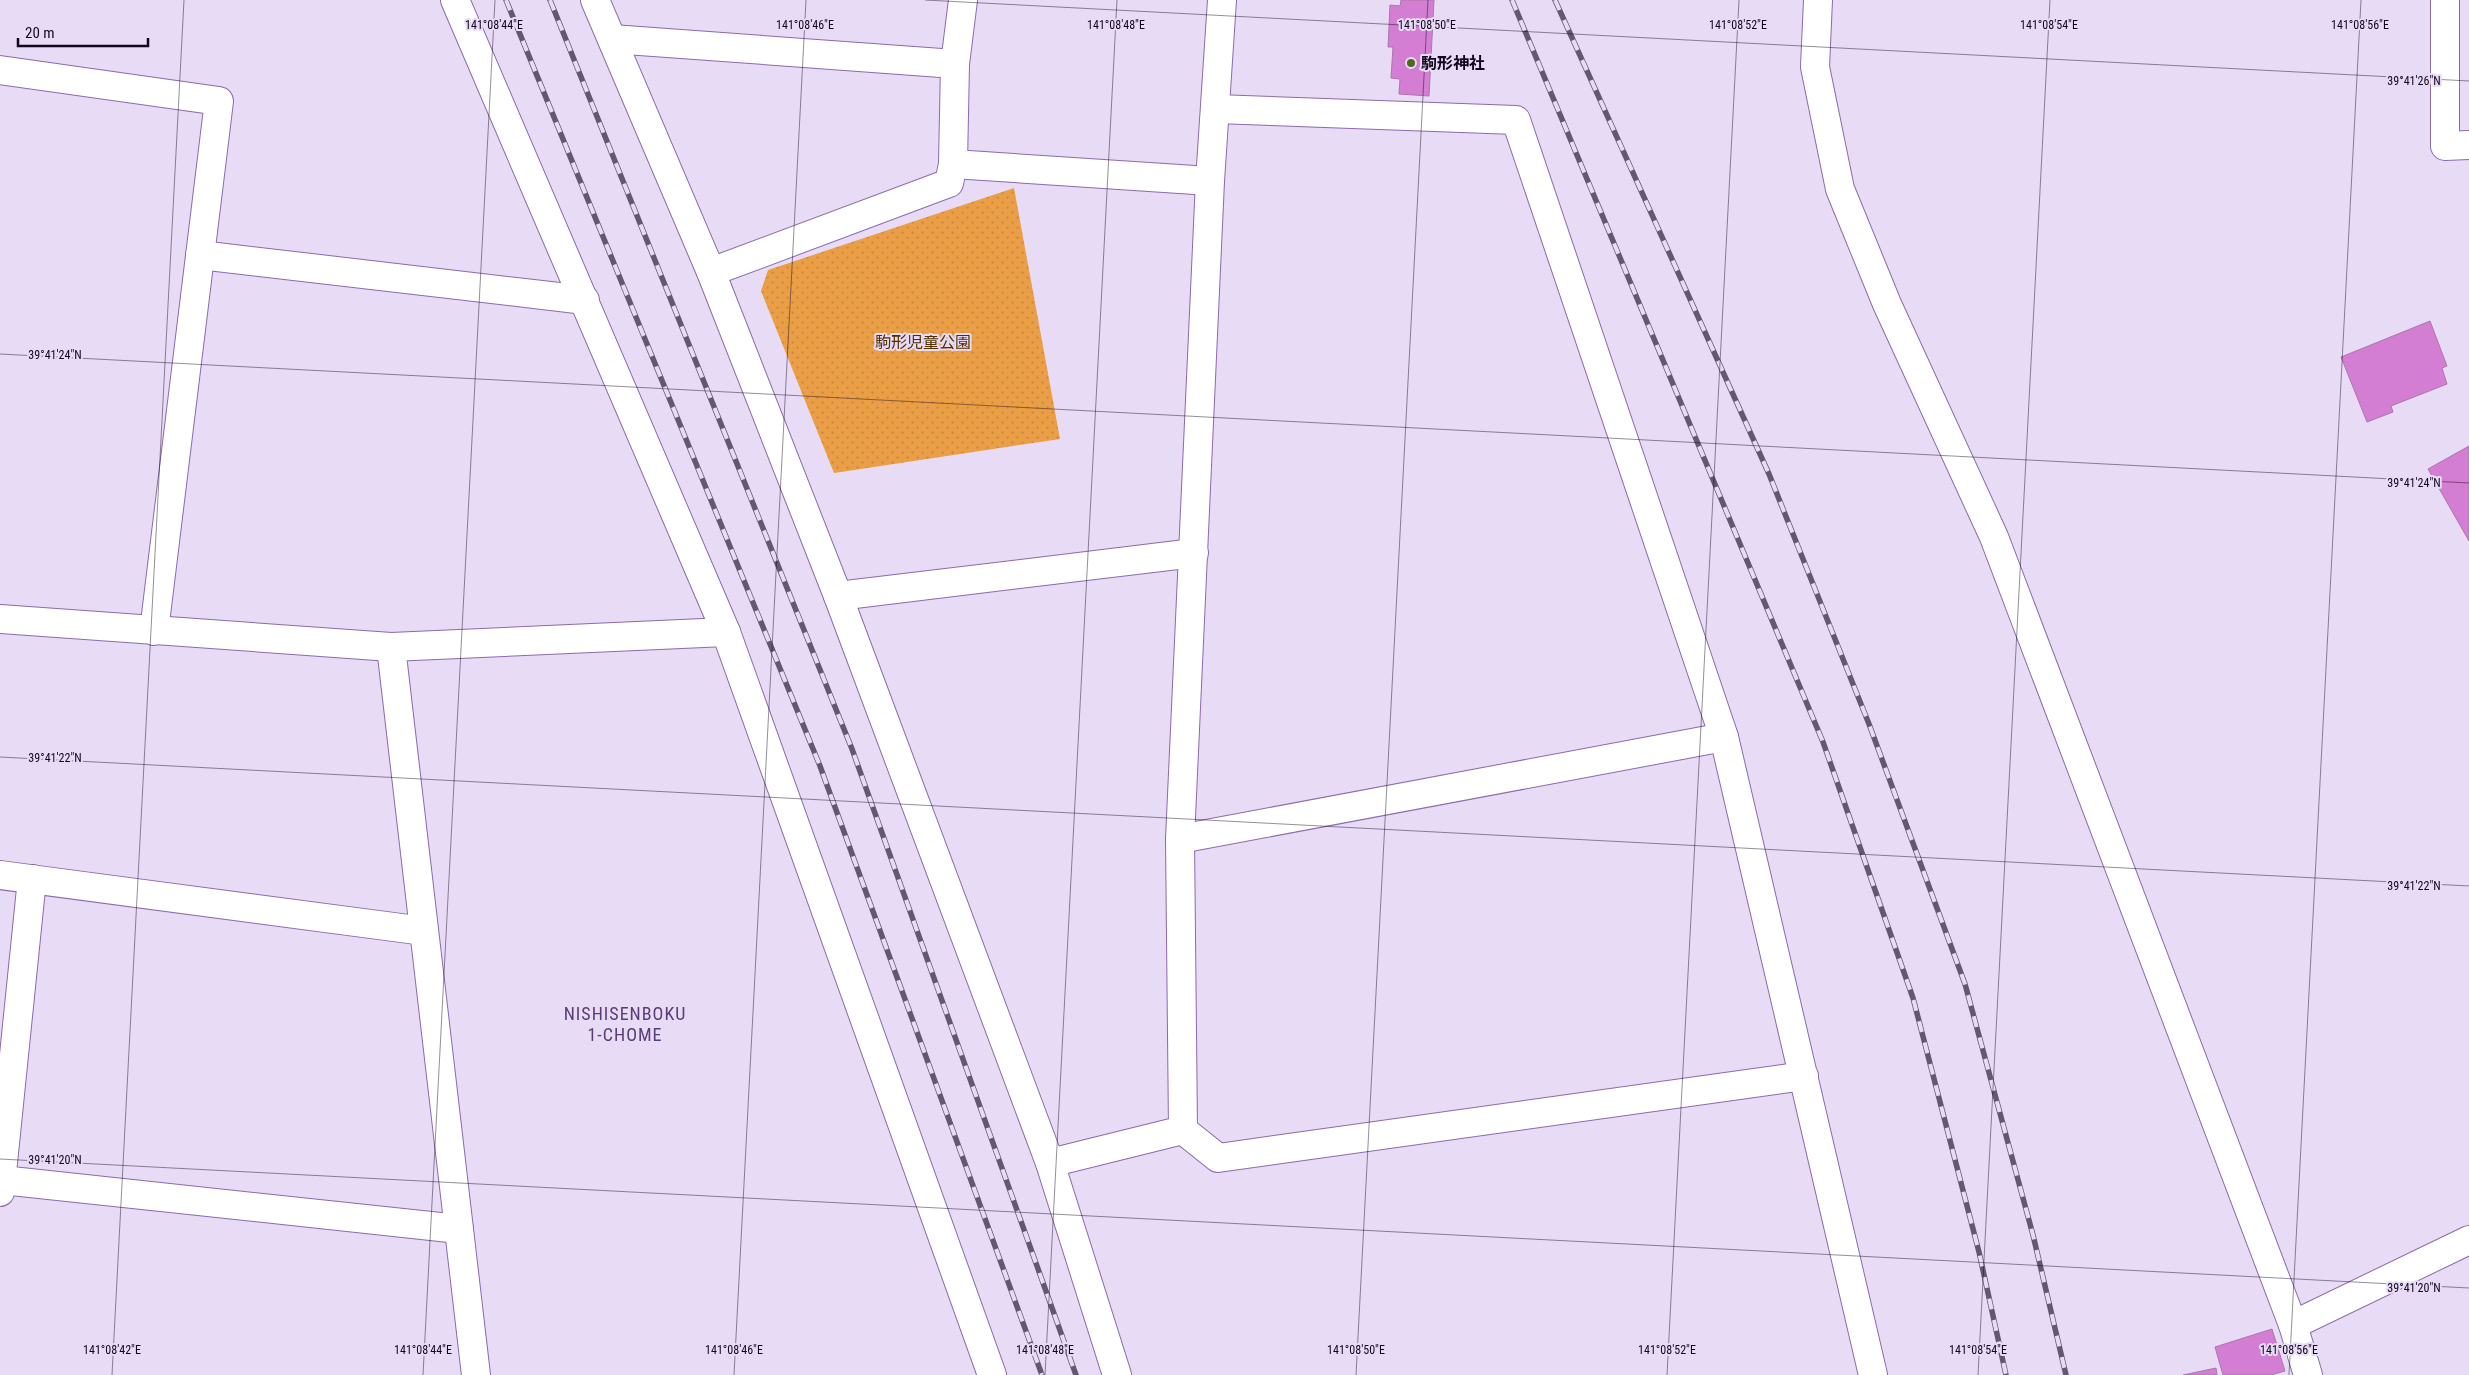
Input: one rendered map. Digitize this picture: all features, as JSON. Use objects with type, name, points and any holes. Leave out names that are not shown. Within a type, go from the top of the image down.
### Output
[{"type":"street","points":[[456,0],[726,632],[992,1375]]},
{"type":"street","points":[[595,0],[711,272],[838,596],[1050,1163],[1117,1375]]},
{"type":"street","points":[[711,272],[950,183],[953,164],[955,64],[963,0]]},
{"type":"street","points":[[1183,1130],[1180,839],[1210,180],[1222,0]]},
{"type":"street","points":[[1818,0],[1815,67],[1840,189],[1887,304],[1994,537],[2293,1325],[2308,1375]]},
{"type":"street","points":[[2445,0],[2445,146],[2469,145]]},
{"type":"street","points":[[612,39],[955,64]]},
{"type":"street","points":[[0,70],[219,101],[154,631]]},
{"type":"street","points":[[1216,109],[1516,120],[1724,737],[1873,1375]]},
{"type":"street","points":[[953,164],[1210,180]]},
{"type":"street","points":[[200,255],[584,300]]},
{"type":"street","points":[[838,596],[1194,553]]},
{"type":"street","points":[[0,620],[391,647],[726,632]]},
{"type":"street","points":[[391,647],[476,1375]]},
{"type":"street","points":[[1180,839],[1724,737]]},
{"type":"street","points":[[0,875],[424,931]]},
{"type":"street","points":[[32,879],[1,1186],[459,1229]]},
{"type":"street","points":[[1183,1130],[1218,1158],[1804,1076]]},
{"type":"street","points":[[1050,1163],[1183,1130]]},
{"type":"street","points":[[2293,1325],[2469,1240]]},
{"type":"green space","name":"駒形児童公園","points":[[1014,188],[1060,439],[834,473],[761,291],[768,270]]},
{"type":"building","name":"駒形神社","points":[[1401,0],[1434,0],[1429,96],[1399,94],[1400,79],[1391,78],[1393,47],[1388,47],[1390,5],[1400,6]]},
{"type":"building","points":[[2430,321],[2447,366],[2442,368],[2447,384],[2391,406],[2393,412],[2367,422],[2341,357]]},
{"type":"building","points":[[2469,446],[2469,541],[2428,469]]},
{"type":"building","points":[[2272,1329],[2285,1371],[2271,1375],[2223,1375],[2215,1347]]},
{"type":"building","points":[[2216,1368],[2217,1375],[2183,1375]]},
{"type":"railway","points":[[506,0],[820,766],[1042,1375]]},
{"type":"railway","points":[[550,0],[852,749],[1076,1375]]},
{"type":"railway","points":[[1512,0],[1823,742],[1913,998],[1979,1252],[2006,1375]]},
{"type":"railway","points":[[1555,0],[1769,474],[1869,724],[1965,984],[2033,1235],[2066,1375]]},
{"type":"place","name":"駒形神社","points":[[1411,63]]},
{"type":"district","name":"NISHISENBOKU 1-CHOME","points":[[625,1023]]}]
